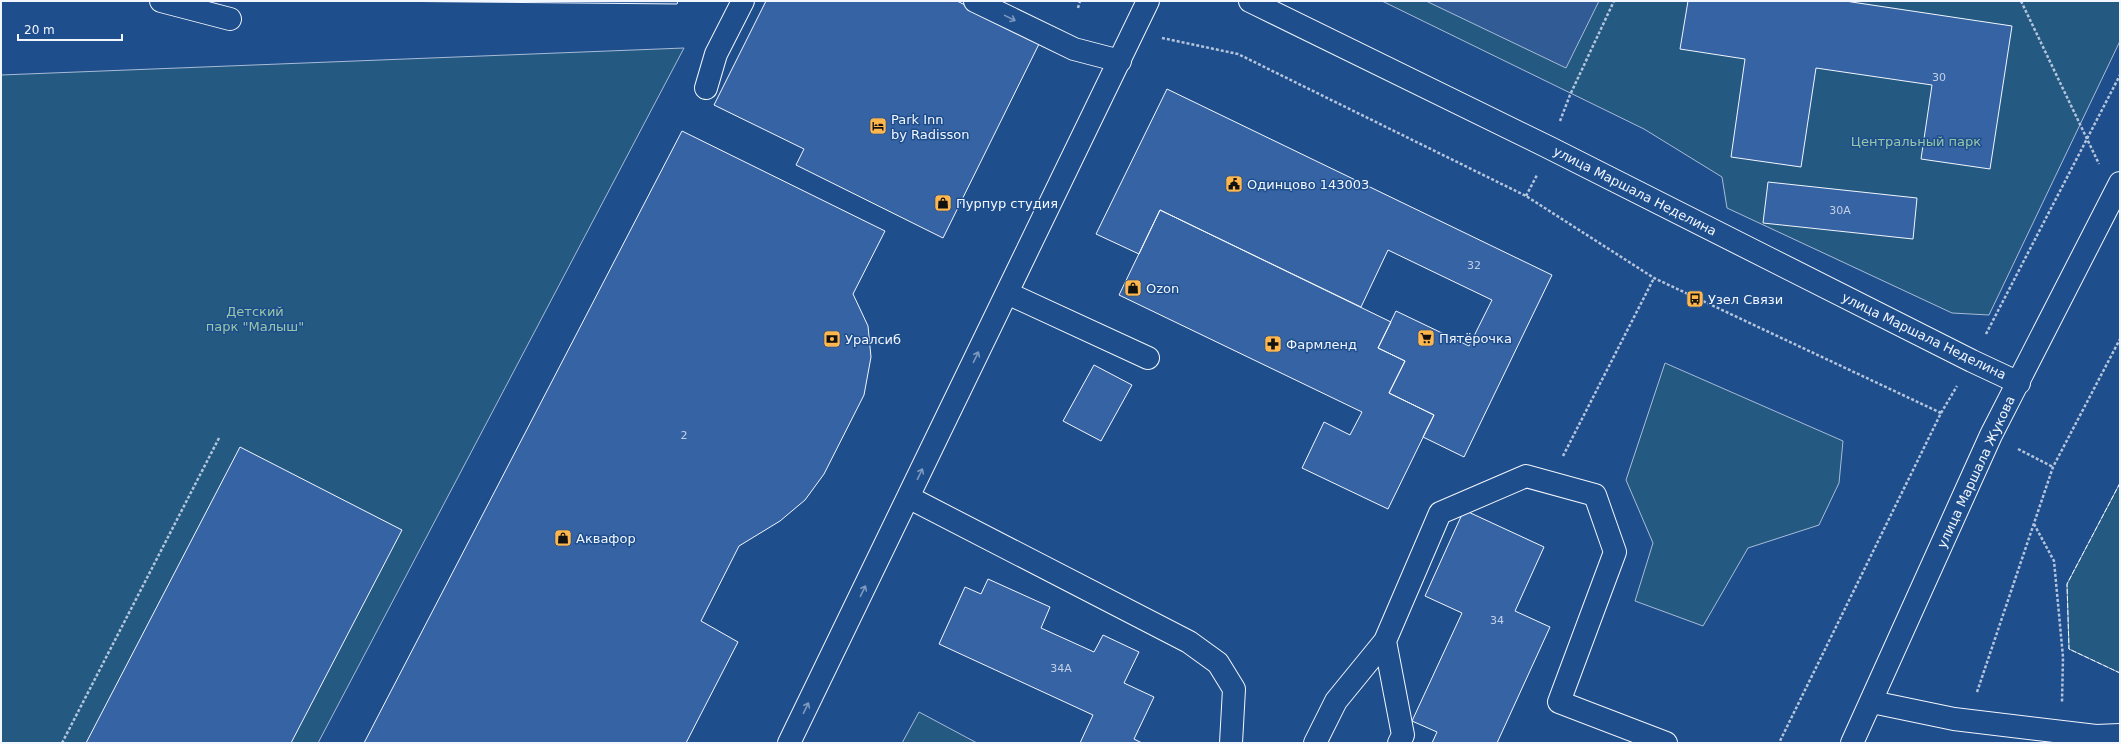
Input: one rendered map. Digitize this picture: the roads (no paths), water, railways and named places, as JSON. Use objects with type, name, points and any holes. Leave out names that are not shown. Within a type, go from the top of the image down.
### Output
[{"type":"street","points":[[161,1],[230,19]]},
{"type":"street","points":[[706,88],[716,54],[743,1]]},
{"type":"street","points":[[975,1],[1074,49],[1120,61]]},
{"type":"street","points":[[789,743],[1148,1]]},
{"type":"street","name":"улица Маршала Неделина","points":[[1250,1],[1550,148],[1972,361],[2019,383]]},
{"type":"street","name":"улица Маршала Жукова","points":[[1852,743],[1872,702],[1991,435],[2117,190]]},
{"type":"street","points":[[1007,293],[1148,358]]},
{"type":"street","points":[[1315,743],[1336,702],[1385,641],[1440,513],[1526,476],[1595,495],[1615,552],[1559,702],[1666,743]]},
{"type":"street","points":[[908,497],[1189,642],[1218,663],[1234,689],[1232,743]]},
{"type":"street","points":[[1385,641],[1403,736],[1399,743]]},
{"type":"street","points":[[1872,702],[1967,720],[2096,736],[2120,735]]},
{"type":"place","name":"Park Inn by Radisson","points":[[878,126]]},
{"type":"place","name":"Одинцово 143003","points":[[1234,184]]},
{"type":"place","name":"Пурпур студия","points":[[943,203]]},
{"type":"place","name":"Ozon","points":[[1133,288]]},
{"type":"place","name":"Узел Связи","points":[[1695,299]]},
{"type":"place","name":"Пятёрочка","points":[[1426,338]]},
{"type":"place","name":"Уралсиб","points":[[832,339]]},
{"type":"place","name":"Фармленд","points":[[1273,344]]},
{"type":"place","name":"Аквафор","points":[[563,538]]},
{"type":"park label","name":"Центральный парк","points":[[1916,141]]},
{"type":"park label","name":"Детский парк \"Малыш\"","points":[[255,318]]}]
